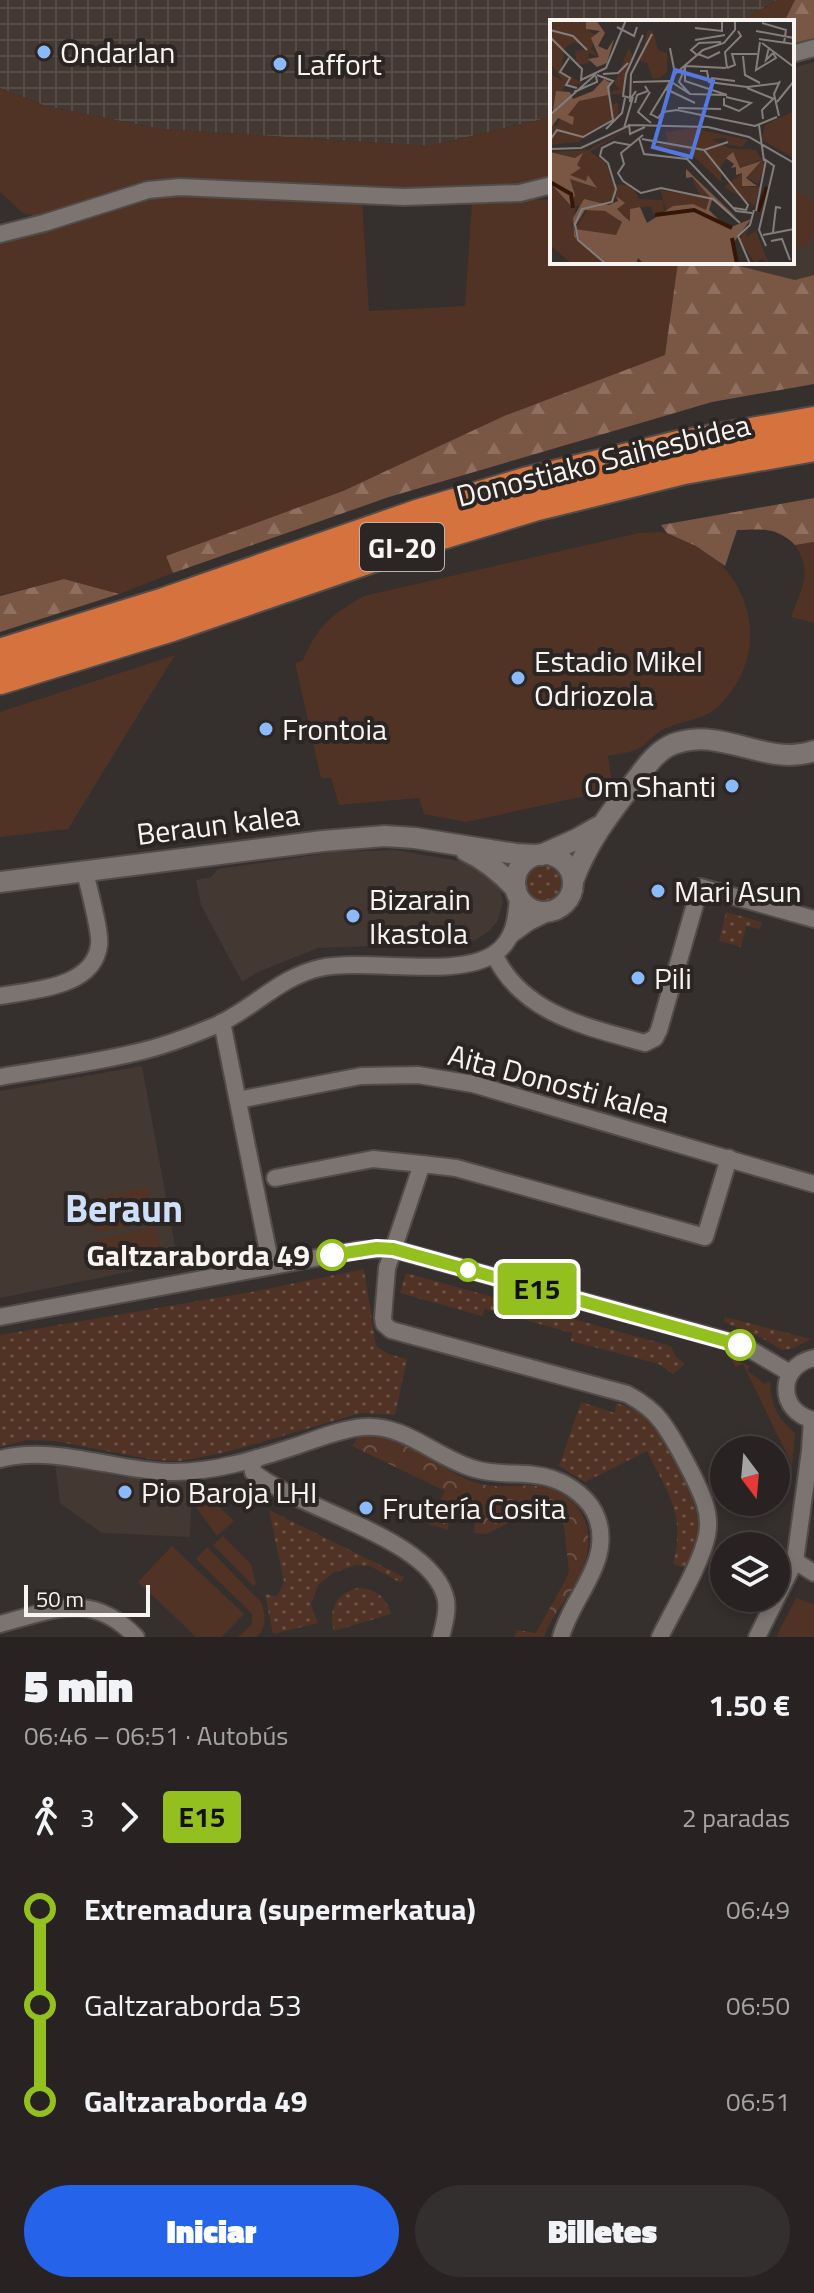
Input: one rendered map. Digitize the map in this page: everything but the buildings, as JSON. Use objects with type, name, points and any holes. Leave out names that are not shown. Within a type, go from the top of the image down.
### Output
[{"type":"highway","points":[[656,449],[713,423],[734,417],[814,405]]},
{"type":"highway","name":"Donostiako Saihesbidea","points":[[0,653],[164,602],[417,514],[528,481],[656,449],[814,421]]},
{"type":"highway","name":"Donostiako Saihesbidea","points":[[0,680],[172,627],[479,523],[589,492],[684,470],[814,447]]},
{"type":"highway","points":[[726,462],[762,467],[814,464]]},
{"type":"street","points":[[794,53],[814,48]]},
{"type":"street","points":[[0,234],[148,190],[180,187],[404,197],[520,193],[550,186]]},
{"type":"street","points":[[0,1077],[139,1052],[222,1022],[298,976],[318,968],[342,965],[451,966],[478,962],[494,954],[511,935],[529,922],[562,906],[601,825],[655,756],[670,745],[690,740],[710,740],[782,756],[800,756],[814,751]]},
{"type":"street","points":[[511,935],[516,923],[517,873],[522,865],[601,825]]},
{"type":"street","name":"Beraun kalea","points":[[0,882],[385,836],[538,855]]},
{"type":"street","name":"Beraun kalea","points":[[444,843],[485,861],[517,892]]},
{"type":"street","points":[[538,855],[557,857],[565,863],[573,881]]},
{"type":"street","points":[[0,996],[72,980],[85,972],[95,960],[99,944],[85,871]]},
{"type":"street","points":[[494,954],[501,968],[531,1000],[578,1025],[645,1043],[655,1038],[659,1030],[700,887],[814,919]]},
{"type":"street","points":[[517,892],[528,907],[551,911]]},
{"type":"street","points":[[222,1022],[271,1266]]},
{"type":"street","name":"Aita Donosti kalea","points":[[238,1100],[361,1076],[418,1075],[473,1084],[814,1184]]},
{"type":"street","points":[[275,1178],[373,1159],[456,1168],[705,1237],[729,1158]]},
{"type":"street","points":[[422,1164],[387,1268],[384,1324],[391,1330],[627,1394],[660,1419],[704,1502],[708,1519],[702,1551],[660,1637]]},
{"type":"street","points":[[0,1317],[358,1250],[393,1249],[724,1340],[746,1347],[790,1373]]},
{"type":"street","points":[[757,1637],[795,1561],[813,1420],[796,1412],[787,1398],[786,1390],[790,1373],[802,1362],[814,1358]]},
{"type":"street","points":[[0,1459],[43,1453],[104,1465],[168,1472],[219,1467],[339,1431],[381,1427],[400,1432],[476,1470],[532,1474],[553,1479],[568,1485],[583,1497],[593,1509],[600,1532],[600,1545],[592,1573],[566,1621],[561,1637]]},
{"type":"street","points":[[257,1458],[252,1465],[253,1472],[264,1481],[413,1554],[427,1565],[446,1600],[441,1637]]},
{"type":"street","points":[[795,1561],[814,1573]]},
{"type":"street","points":[[0,1624],[76,1606],[99,1610],[111,1616],[136,1637]]},
{"type":"shaded area","points":[[0,0],[778,0],[742,20],[550,20],[550,117],[429,146],[160,129],[46,106],[0,88]]},
{"type":"shaded area","points":[[814,62],[814,275],[795,280],[732,264],[794,264],[794,67]]},
{"type":"shaded area","name":"Bizarain Ikastola","points":[[395,850],[465,862],[481,869],[495,882],[501,893],[503,903],[497,922],[475,940],[459,943],[318,948],[258,972],[242,982],[201,905],[196,880],[211,877],[218,869],[335,852]]},
{"type":"shaded area","points":[[142,1066],[178,1262],[0,1298],[0,1091]]},
{"type":"shaded area","name":"Pio Baroja LHI","points":[[55,1464],[122,1477],[192,1481],[190,1537],[102,1533],[60,1503]]},
{"type":"green space","points":[[778,0],[795,0],[785,20],[742,20]]},
{"type":"green space","points":[[795,0],[814,0],[814,42],[794,48],[794,20],[785,20]]},
{"type":"green space","points":[[0,88],[46,106],[160,129],[429,146],[550,117],[550,182],[543,184],[404,193],[149,183],[43,218],[23,213],[0,192]]},
{"type":"green space","points":[[794,189],[814,202],[814,232],[804,248],[794,242]]},
{"type":"green space","points":[[201,192],[362,200],[369,311],[465,306],[472,203],[550,200],[550,264],[678,264],[665,355],[504,416],[343,491],[166,556],[173,573],[117,595],[64,579],[0,595],[0,237],[144,198]]},
{"type":"green space","points":[[678,264],[732,264],[795,280],[814,275],[814,384],[712,402],[389,497],[173,573],[166,556],[343,491],[504,416],[665,355]]},
{"type":"green space","points":[[814,498],[814,542],[795,545],[775,532],[737,530],[725,566],[696,546],[667,533],[661,525]]},
{"type":"green space","name":"Estadio Mikel Odriozola","points":[[639,533],[665,533],[696,545],[719,562],[735,583],[746,607],[750,632],[747,658],[737,684],[718,707],[706,715],[662,730],[638,749],[608,756],[612,782],[604,792],[466,822],[424,814],[419,798],[339,805],[331,778],[321,778],[295,663],[303,660],[327,622],[364,596]]},
{"type":"green space","points":[[814,542],[814,623],[791,617],[805,572],[795,545]]},
{"type":"green space","points":[[64,579],[119,594],[0,632],[0,596]]},
{"type":"green space","points":[[175,655],[68,829],[0,837],[0,712]]},
{"type":"green space","points":[[545,864],[559,870],[565,884],[559,898],[545,904],[531,898],[525,884],[531,870]]},
{"type":"green space","points":[[726,912],[762,922],[760,929],[746,926],[741,947],[719,941]]},
{"type":"green space","points":[[148,1187],[155,1221],[96,1233],[89,1199]]},
{"type":"green space","points":[[156,1227],[163,1261],[104,1273],[97,1239]]},
{"type":"green space","points":[[364,1269],[376,1346],[388,1354],[407,1359],[395,1415],[361,1413],[227,1452],[180,1461],[154,1460],[55,1441],[26,1440],[0,1447],[0,1335],[251,1292]]},
{"type":"green space","points":[[406,1273],[671,1346],[675,1356],[685,1364],[673,1374],[659,1364],[571,1341],[572,1333],[485,1309],[482,1316],[400,1293]]},
{"type":"green space","points":[[725,1317],[811,1339],[782,1350],[724,1322]]},
{"type":"green space","points":[[731,1357],[749,1366],[748,1371],[765,1384],[770,1381],[776,1410],[795,1433],[791,1480],[790,1436],[778,1436],[743,1364],[735,1367]]},
{"type":"green space","points":[[581,1402],[615,1413],[616,1403],[631,1408],[644,1416],[659,1435],[698,1511],[698,1539],[689,1569],[673,1564],[676,1518],[668,1492],[647,1451],[585,1482],[559,1466]]},
{"type":"green space","points":[[376,1434],[405,1444],[470,1480],[489,1485],[543,1487],[558,1492],[578,1509],[588,1532],[586,1559],[577,1581],[544,1637],[514,1637],[517,1630],[536,1633],[566,1579],[569,1571],[563,1517],[512,1521],[487,1534],[474,1533],[475,1522],[449,1517],[448,1530],[428,1524],[445,1491],[352,1446],[359,1436]]},
{"type":"green space","points":[[192,1481],[234,1521],[217,1536],[193,1503]]},
{"type":"green space","points":[[269,1510],[404,1577],[401,1583],[370,1566],[356,1565],[333,1573],[318,1585],[311,1605],[318,1623],[273,1634],[265,1594],[277,1596],[284,1582]]},
{"type":"green space","points":[[223,1536],[251,1564],[256,1584],[253,1586],[213,1545]]},
{"type":"green space","points":[[172,1546],[244,1614],[222,1637],[196,1637],[138,1582]]},
{"type":"green space","points":[[207,1547],[261,1602],[265,1621],[257,1637],[238,1637],[252,1624],[252,1614],[196,1559]]},
{"type":"green space","points":[[358,1588],[379,1595],[391,1614],[334,1631],[332,1617],[336,1604],[344,1594]]},
{"type":"green space","points":[[796,1598],[814,1604],[814,1637],[776,1637]]},
{"type":"bus line","name":"E15","points":[[332,1255],[377,1248],[393,1249],[740,1345]]},
{"type":"place","name":"Ondarlan","points":[[44,52]]},
{"type":"place","name":"Laffort","points":[[280,64]]},
{"type":"place","name":"Estadio Mikel Odriozola","points":[[518,678]]},
{"type":"place","name":"Frontoia","points":[[266,729]]},
{"type":"place","name":"Om Shanti","points":[[732,786]]},
{"type":"place","name":"Mari Asun","points":[[658,891]]},
{"type":"place","name":"Bizarain Ikastola","points":[[353,916]]},
{"type":"place","name":"Pili","points":[[638,978]]},
{"type":"place","name":"Galtzaraborda 49","points":[[332,1255]]},
{"type":"place","name":"Pio Baroja LHI","points":[[125,1492]]},
{"type":"place","name":"Frutería Cosita","points":[[366,1508]]},
{"type":"district","name":"Beraun","points":[[124,1208]]}]
